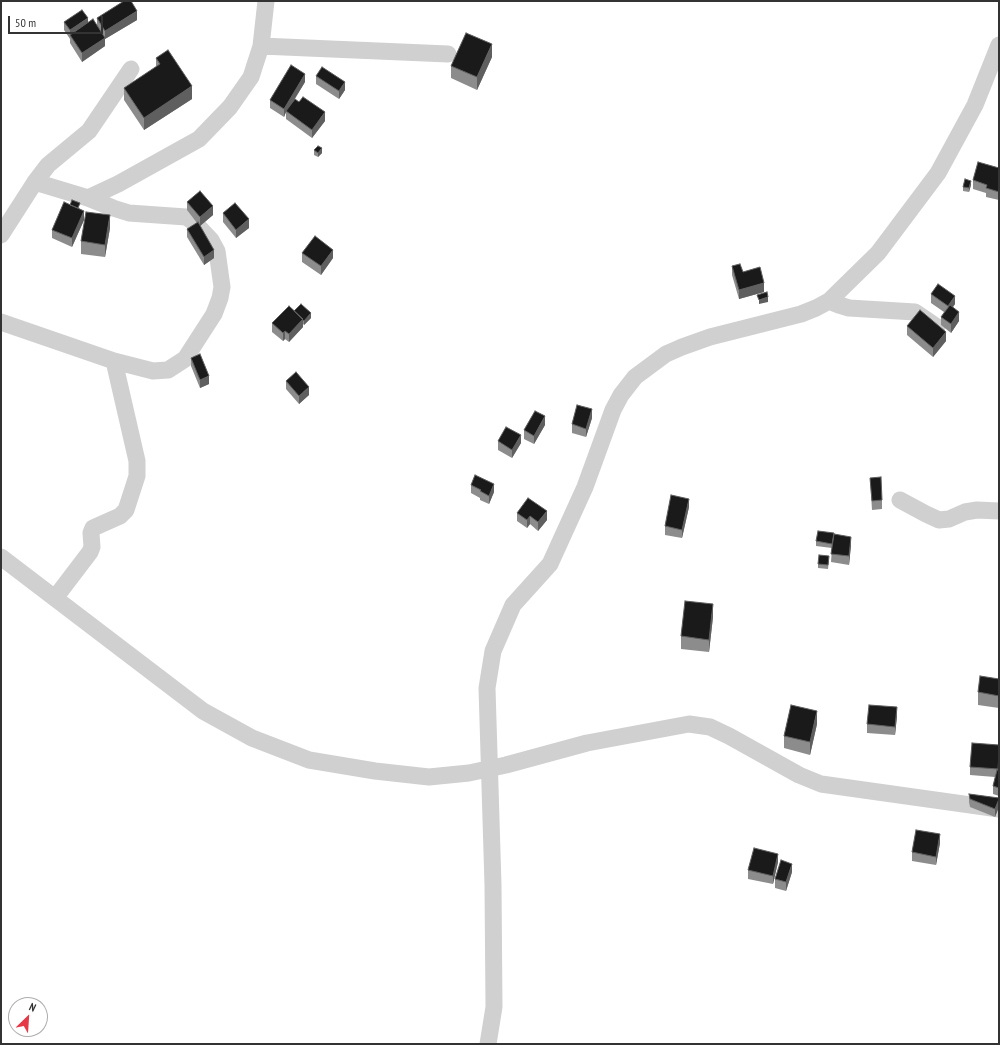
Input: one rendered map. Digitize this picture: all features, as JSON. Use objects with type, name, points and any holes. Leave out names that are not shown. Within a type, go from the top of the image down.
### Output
[{"type":"street","points":[[88,198],[118,184],[199,139],[230,108],[251,77],[261,46],[266,1]]},
{"type":"street","points":[[488,1044],[494,1007],[493,885],[487,688],[493,651],[513,605],[550,564],[585,487],[613,410],[621,395],[636,377],[666,354],[710,337],[800,314],[816,308],[829,300],[878,253],[938,174],[975,105],[999,45]]},
{"type":"street","points":[[261,46],[448,54]]},
{"type":"street","points":[[1,235],[48,165],[89,131],[131,69]]},
{"type":"street","points":[[1,322],[114,361],[153,371],[168,370],[185,359],[214,314],[220,298],[222,287],[216,251],[211,240],[186,217],[129,213],[88,198],[36,182]]},
{"type":"street","points":[[829,300],[849,308],[915,312],[946,334]]},
{"type":"street","points":[[55,598],[90,552],[92,547],[91,532],[93,528],[120,516],[126,510],[137,476],[137,461],[114,361]]},
{"type":"street","points":[[900,500],[939,520],[949,519],[965,512],[977,510],[999,511]]},
{"type":"street","points":[[1,557],[203,711],[252,738],[309,760],[375,771],[429,776],[469,773],[587,743],[689,724],[710,727],[799,775],[821,784],[999,809]]},
{"type":"building","points":[[124,1],[131,1],[137,11],[105,31],[97,18]]},
{"type":"building","points":[[82,10],[88,18],[70,30],[64,22]]},
{"type":"building","points":[[93,19],[105,38],[82,53],[70,35]]},
{"type":"building","points":[[466,33],[492,44],[477,77],[451,66]]},
{"type":"building","points":[[168,50],[192,86],[144,118],[124,88],[160,64],[156,58]]},
{"type":"building","points":[[291,65],[305,74],[284,109],[270,100]]},
{"type":"building","points":[[322,67],[345,82],[339,91],[316,76]]},
{"type":"building","points":[[303,97],[325,112],[312,130],[286,111],[295,99],[299,102]]},
{"type":"building","points":[[318,146],[322,148],[318,153],[314,150]]},
{"type":"building","points":[[978,162],[999,168],[999,192],[986,188],[987,185],[973,180]]},
{"type":"building","points":[[965,179],[971,181],[969,188],[963,187]]},
{"type":"building","points":[[200,191],[213,206],[200,217],[187,202]]},
{"type":"building","points":[[72,200],[80,203],[78,208],[70,205]]},
{"type":"building","points":[[64,202],[84,211],[72,238],[52,230]]},
{"type":"building","points":[[235,203],[249,219],[236,230],[223,213]]},
{"type":"building","points":[[86,212],[110,215],[105,245],[81,241]]},
{"type":"building","points":[[198,222],[214,250],[204,257],[187,229]]},
{"type":"building","points":[[315,236],[333,250],[321,266],[302,253]]},
{"type":"building","points":[[740,264],[743,272],[760,267],[764,283],[739,290],[732,266]]},
{"type":"building","points":[[938,284],[955,296],[948,306],[931,294]]},
{"type":"building","points":[[767,292],[768,297],[759,300],[757,295]]},
{"type":"building","points":[[301,304],[311,313],[304,321],[294,311]]},
{"type":"building","points":[[950,305],[959,312],[951,324],[941,317]]},
{"type":"building","points":[[289,306],[303,319],[289,334],[285,331],[283,333],[272,323]]},
{"type":"building","points":[[920,310],[946,332],[933,348],[907,326]]},
{"type":"building","points":[[200,354],[209,376],[200,380],[191,358]]},
{"type":"building","points":[[296,372],[309,387],[299,396],[286,381]]},
{"type":"building","points":[[577,405],[592,409],[586,429],[572,424]]},
{"type":"building","points":[[535,411],[545,416],[534,436],[524,430]]},
{"type":"building","points":[[506,427],[521,435],[512,450],[498,441]]},
{"type":"building","points":[[475,475],[494,484],[489,496],[471,485]]},
{"type":"building","points":[[881,477],[882,500],[872,501],[870,478]]},
{"type":"building","points":[[671,495],[689,499],[682,530],[665,526]]},
{"type":"building","points":[[528,498],[547,511],[538,522],[530,516],[527,520],[517,513]]},
{"type":"building","points":[[818,531],[834,533],[832,544],[816,541]]},
{"type":"building","points":[[834,534],[851,537],[849,556],[831,554]]},
{"type":"building","points":[[819,555],[829,556],[828,565],[818,564]]},
{"type":"building","points":[[685,601],[713,604],[709,640],[681,636]]},
{"type":"building","points":[[980,676],[999,679],[999,696],[978,692]]},
{"type":"building","points":[[791,705],[817,711],[810,742],[784,736]]},
{"type":"building","points":[[869,705],[897,707],[895,727],[867,724]]},
{"type":"building","points":[[972,743],[999,745],[998,769],[970,767]]},
{"type":"building","points":[[997,770],[999,770],[999,788],[993,786]]},
{"type":"building","points":[[969,794],[999,799],[995,809],[970,799]]},
{"type":"building","points":[[916,830],[940,834],[936,857],[912,852]]},
{"type":"building","points":[[754,848],[778,854],[773,876],[748,870]]},
{"type":"building","points":[[781,860],[792,864],[786,882],[775,879]]}]
